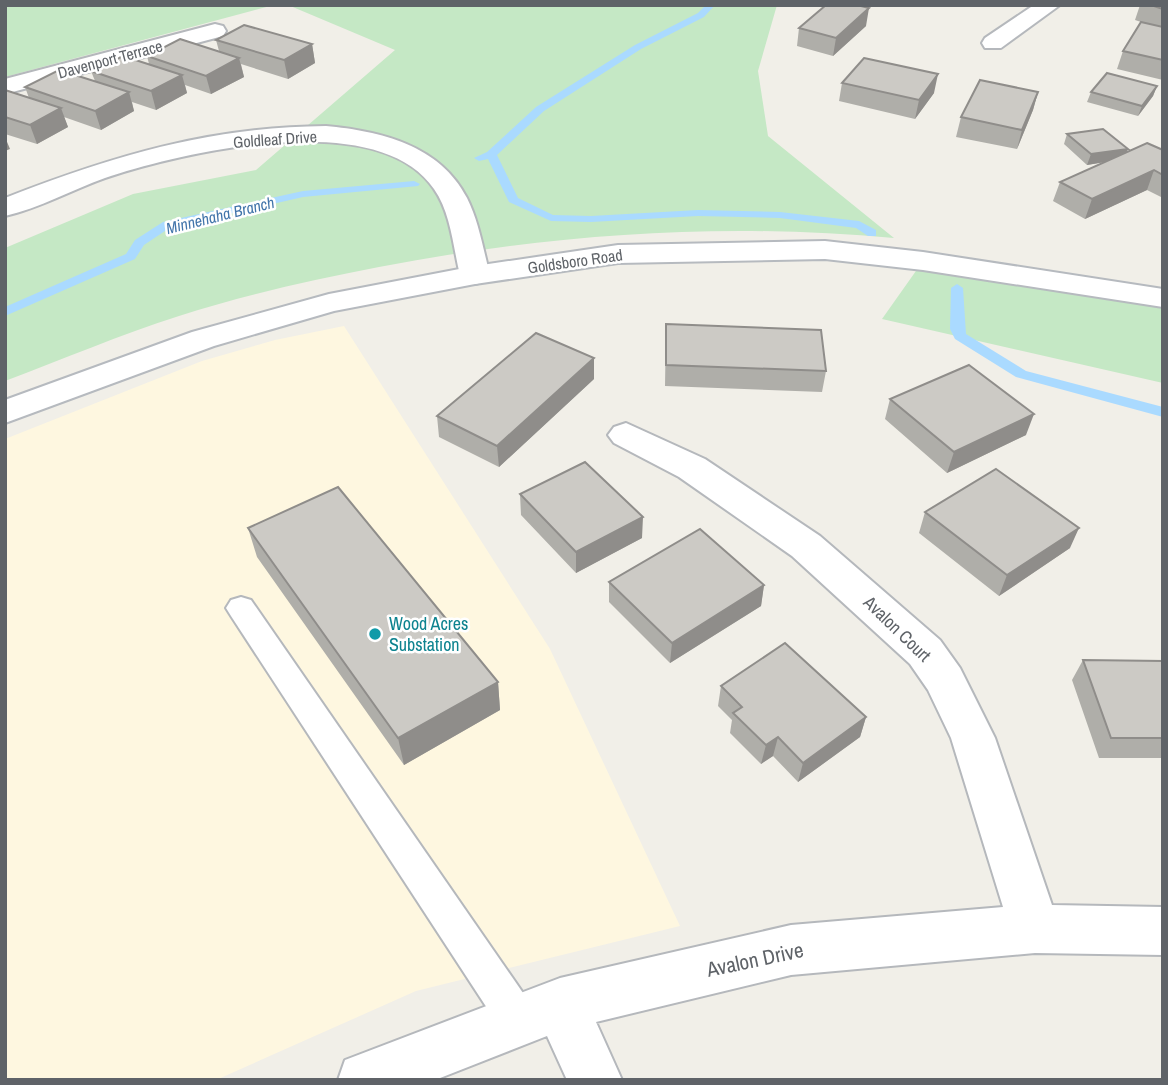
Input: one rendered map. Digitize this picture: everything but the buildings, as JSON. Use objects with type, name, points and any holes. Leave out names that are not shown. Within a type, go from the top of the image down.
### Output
[{"type":"street","points":[[993,43],[1049,5]]},
{"type":"street","name":"Davenport Terrace","points":[[5,87],[215,31]]},
{"type":"street","name":"Goldleaf Drive","points":[[5,208],[110,168],[218,144],[289,135],[352,136],[406,151],[439,177],[455,201],[475,275]]},
{"type":"street","name":"Goldsboro Road","points":[[5,412],[215,335],[329,303],[475,275],[618,254],[825,250],[923,261],[1163,298]]},
{"type":"street","name":"Avalon Court","points":[[625,435],[692,468],[806,546],[925,652],[945,680],[973,738],[1035,929]]},
{"type":"street","name":"Avalon Drive","points":[[365,1080],[539,1012],[790,950],[1035,929],[1163,931]]},
{"type":"street","points":[[539,1012],[595,1080]]},
{"type":"lane","points":[[241,608],[539,1012]]},
{"type":"shaded area","points":[[344,326],[550,649],[680,926],[416,991],[216,1080],[5,1080],[5,439],[202,361],[275,340]]},
{"type":"green space","points":[[5,5],[274,5],[5,77]]},
{"type":"green space","points":[[288,5],[777,5],[758,71],[768,136],[894,238],[829,233],[700,231],[571,239],[443,256],[329,277],[228,301],[135,331],[5,381],[5,248],[133,194],[256,170],[395,50]]},
{"type":"green space","points":[[923,261],[1163,298],[1163,383],[882,319]]},
{"type":"waterway","points":[[491,154],[540,109],[638,47],[701,15],[711,5]]},
{"type":"waterway","name":"Minnehaha Branch","points":[[479,158],[491,154]]},
{"type":"waterway","name":"Minnehaha Branch","points":[[491,154],[513,200],[551,218],[591,219],[698,213],[780,215],[859,225],[872,233]]},
{"type":"waterway","name":"Minnehaha Branch","points":[[5,312],[131,256],[139,243],[167,224],[303,194],[414,184]]},
{"type":"waterway","name":"Minnehaha Branch","points":[[957,288],[957,329],[960,336],[1021,374],[1163,412]]},
{"type":"place","name":"Wood Acres Substation","points":[[375,634]]}]
